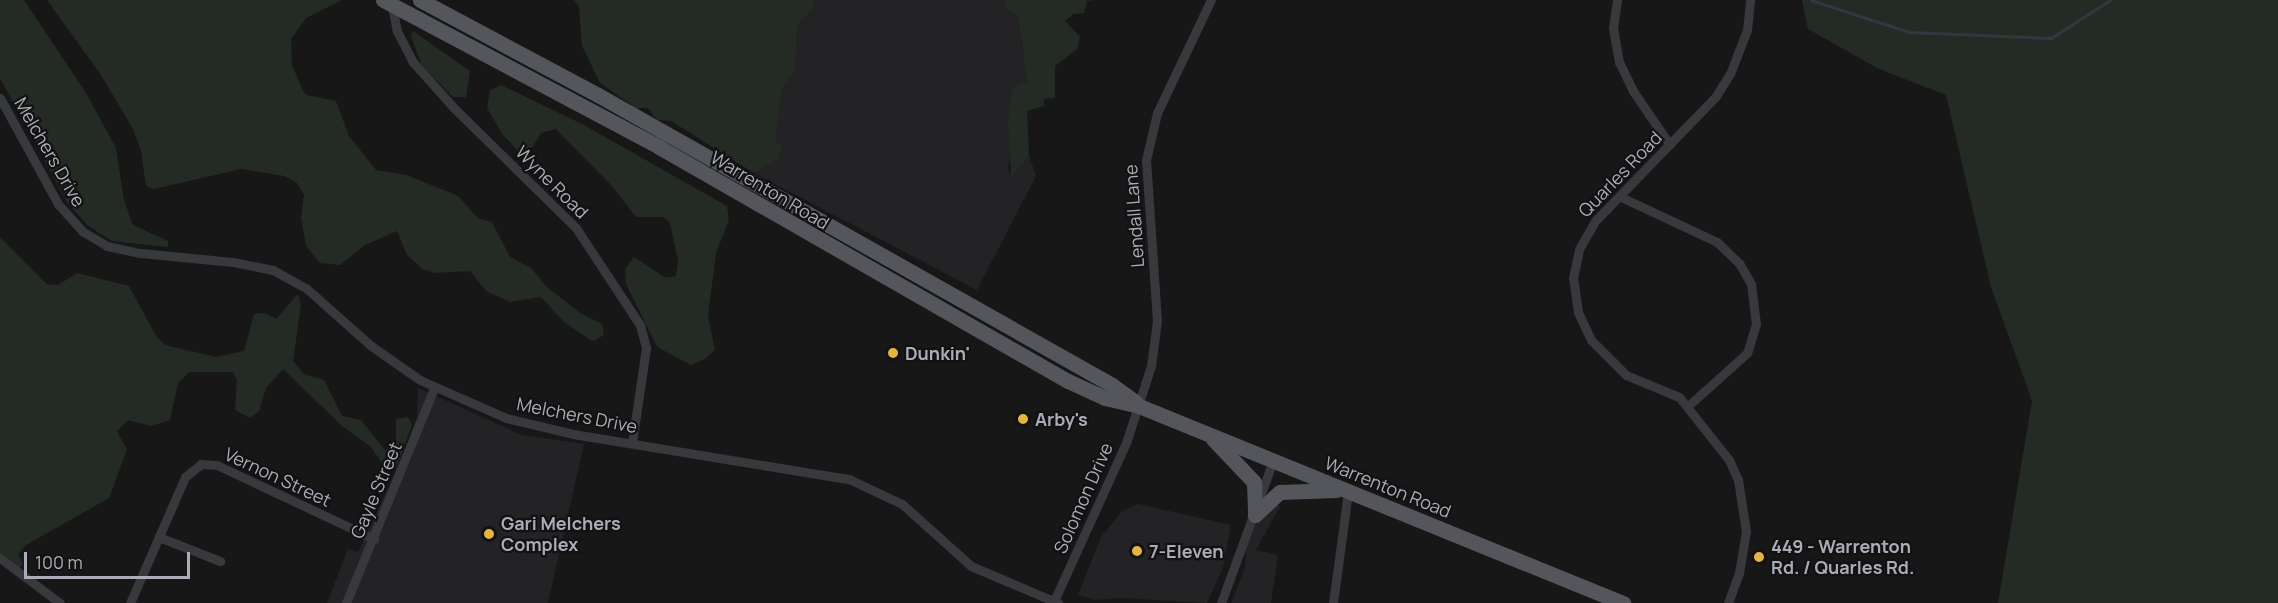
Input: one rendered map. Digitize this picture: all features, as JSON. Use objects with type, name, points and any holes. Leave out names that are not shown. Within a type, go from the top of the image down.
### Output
[{"type":"main road","name":"Warrenton Road","points":[[420,0],[598,95],[1112,386],[1139,406]]},
{"type":"main road","name":"Warrenton Road","points":[[388,2],[659,147],[1041,366],[1105,398],[1139,406],[1623,603]]},
{"type":"main road","points":[[1209,435],[1254,482],[1255,515]]},
{"type":"main road","points":[[1255,515],[1280,492],[1346,491]]},
{"type":"street","name":"Lendall Lane","points":[[1139,406],[1151,366],[1157,321],[1146,160],[1157,113],[1211,0]]},
{"type":"street","points":[[1617,0],[1613,28],[1619,62],[1633,91],[1670,145]]},
{"type":"street","name":"Quarles Road","points":[[1728,603],[1744,552],[1743,494],[1729,460],[1688,406],[1668,390],[1638,381],[1615,367],[1591,340],[1578,312],[1573,278],[1579,249],[1595,221],[1621,197],[1716,96],[1730,74],[1747,30],[1750,0]]},
{"type":"street","name":"Wyne Road","points":[[388,2],[396,32],[412,61],[454,108],[564,214],[640,325],[646,348],[632,443]]},
{"type":"street","name":"Melchers Drive","points":[[0,98],[58,204],[93,239],[123,251],[233,262],[273,270],[306,288],[386,358],[434,388],[538,427],[849,478],[902,504],[947,548],[972,566],[1055,602]]},
{"type":"street","points":[[1621,197],[1717,242],[1739,263],[1751,284],[1756,324],[1747,353],[1688,406]]},
{"type":"street","name":"Gayle Street","points":[[346,603],[434,388]]},
{"type":"street","name":"Solomon Drive","points":[[1055,602],[1139,406]]},
{"type":"street","points":[[1221,603],[1273,461]]},
{"type":"street","name":"Vernon Street","points":[[159,537],[185,477],[201,465],[217,465],[374,539]]},
{"type":"street","points":[[1333,603],[1346,491]]},
{"type":"street","points":[[130,603],[159,537],[220,561]]},
{"type":"street","points":[[0,558],[60,603]]},
{"type":"shaded area","points":[[0,0],[24,0],[86,93],[116,148],[124,200],[133,225],[168,241],[168,247],[112,241],[87,225],[67,202],[0,78]]},
{"type":"shaded area","points":[[47,0],[342,0],[306,18],[291,39],[292,65],[303,91],[307,95],[336,101],[349,136],[376,170],[407,175],[458,196],[478,218],[492,222],[510,257],[531,268],[547,287],[580,313],[602,324],[604,335],[594,341],[589,339],[564,322],[541,297],[510,302],[486,291],[470,271],[435,273],[422,269],[407,255],[397,231],[365,245],[340,265],[320,263],[306,246],[301,217],[304,195],[297,183],[284,176],[241,169],[154,189],[146,186],[141,151],[133,129],[101,75]]},
{"type":"shaded area","points":[[574,0],[814,0],[812,10],[797,26],[795,72],[782,88],[775,140],[782,146],[778,159],[754,173],[671,121],[657,120],[648,108],[636,108],[600,83],[582,46],[579,7]]},
{"type":"shaded area","points":[[814,0],[1004,0],[1005,9],[1018,15],[1027,82],[1008,122],[1011,148],[1008,169],[1012,177],[1029,155],[1036,176],[977,290],[754,173],[770,161],[782,88],[795,72],[797,26],[812,10]]},
{"type":"shaded area","points":[[1004,0],[1096,0],[1087,1],[1084,13],[1073,14],[1065,21],[1080,37],[1077,49],[1055,66],[1055,98],[1044,99],[1044,106],[1027,111],[1029,155],[1011,178],[1008,122],[1012,88],[1027,82],[1018,15],[1005,9]]},
{"type":"shaded area","points":[[1802,0],[2278,0],[2278,603],[1998,603],[2032,401],[1991,287],[1946,95],[1879,69],[1808,29]]},
{"type":"shaded area","points":[[413,31],[470,71],[466,97],[453,97],[422,66],[411,36]]},
{"type":"shaded area","points":[[501,85],[584,125],[727,206],[729,220],[716,253],[708,316],[715,350],[705,359],[691,365],[657,347],[626,284],[625,269],[634,257],[666,278],[676,276],[678,261],[670,223],[664,217],[636,217],[611,185],[556,129],[541,133],[529,153],[520,153],[502,134],[487,108],[490,90]]},
{"type":"shaded area","points":[[0,237],[47,284],[58,285],[77,273],[129,286],[156,336],[165,345],[216,357],[244,351],[254,314],[265,313],[276,319],[298,294],[301,305],[293,361],[304,374],[324,380],[342,416],[361,420],[385,450],[396,445],[396,419],[408,417],[412,425],[396,469],[387,470],[370,446],[342,426],[283,369],[266,388],[259,411],[250,418],[235,410],[237,380],[233,372],[189,372],[178,383],[170,420],[151,426],[128,420],[117,431],[127,450],[109,498],[26,545],[18,554],[23,564],[19,568],[0,555]]},
{"type":"shaded area","points":[[418,388],[522,435],[584,444],[548,603],[327,603],[348,549],[358,552],[401,460],[417,417]]},
{"type":"shaded area","points":[[1138,504],[1231,525],[1223,568],[1207,603],[1121,598],[1096,600],[1078,595],[1101,537],[1122,511]]},
{"type":"shaded area","points":[[1248,504],[1280,506],[1256,550],[1278,555],[1271,603],[1231,603],[1245,568]]},
{"type":"waterway","points":[[1811,0],[1909,32],[2051,38],[2110,0]]},
{"type":"place","name":"Dunkin'","points":[[893,353]]},
{"type":"place","name":"Arby's","points":[[1023,419]]},
{"type":"place","name":"Gari Melchers Complex","points":[[489,534]]},
{"type":"place","name":"7-Eleven","points":[[1137,551]]},
{"type":"place","name":"449 - Warrenton Rd. / Quarles Rd.","points":[[1759,557]]}]
